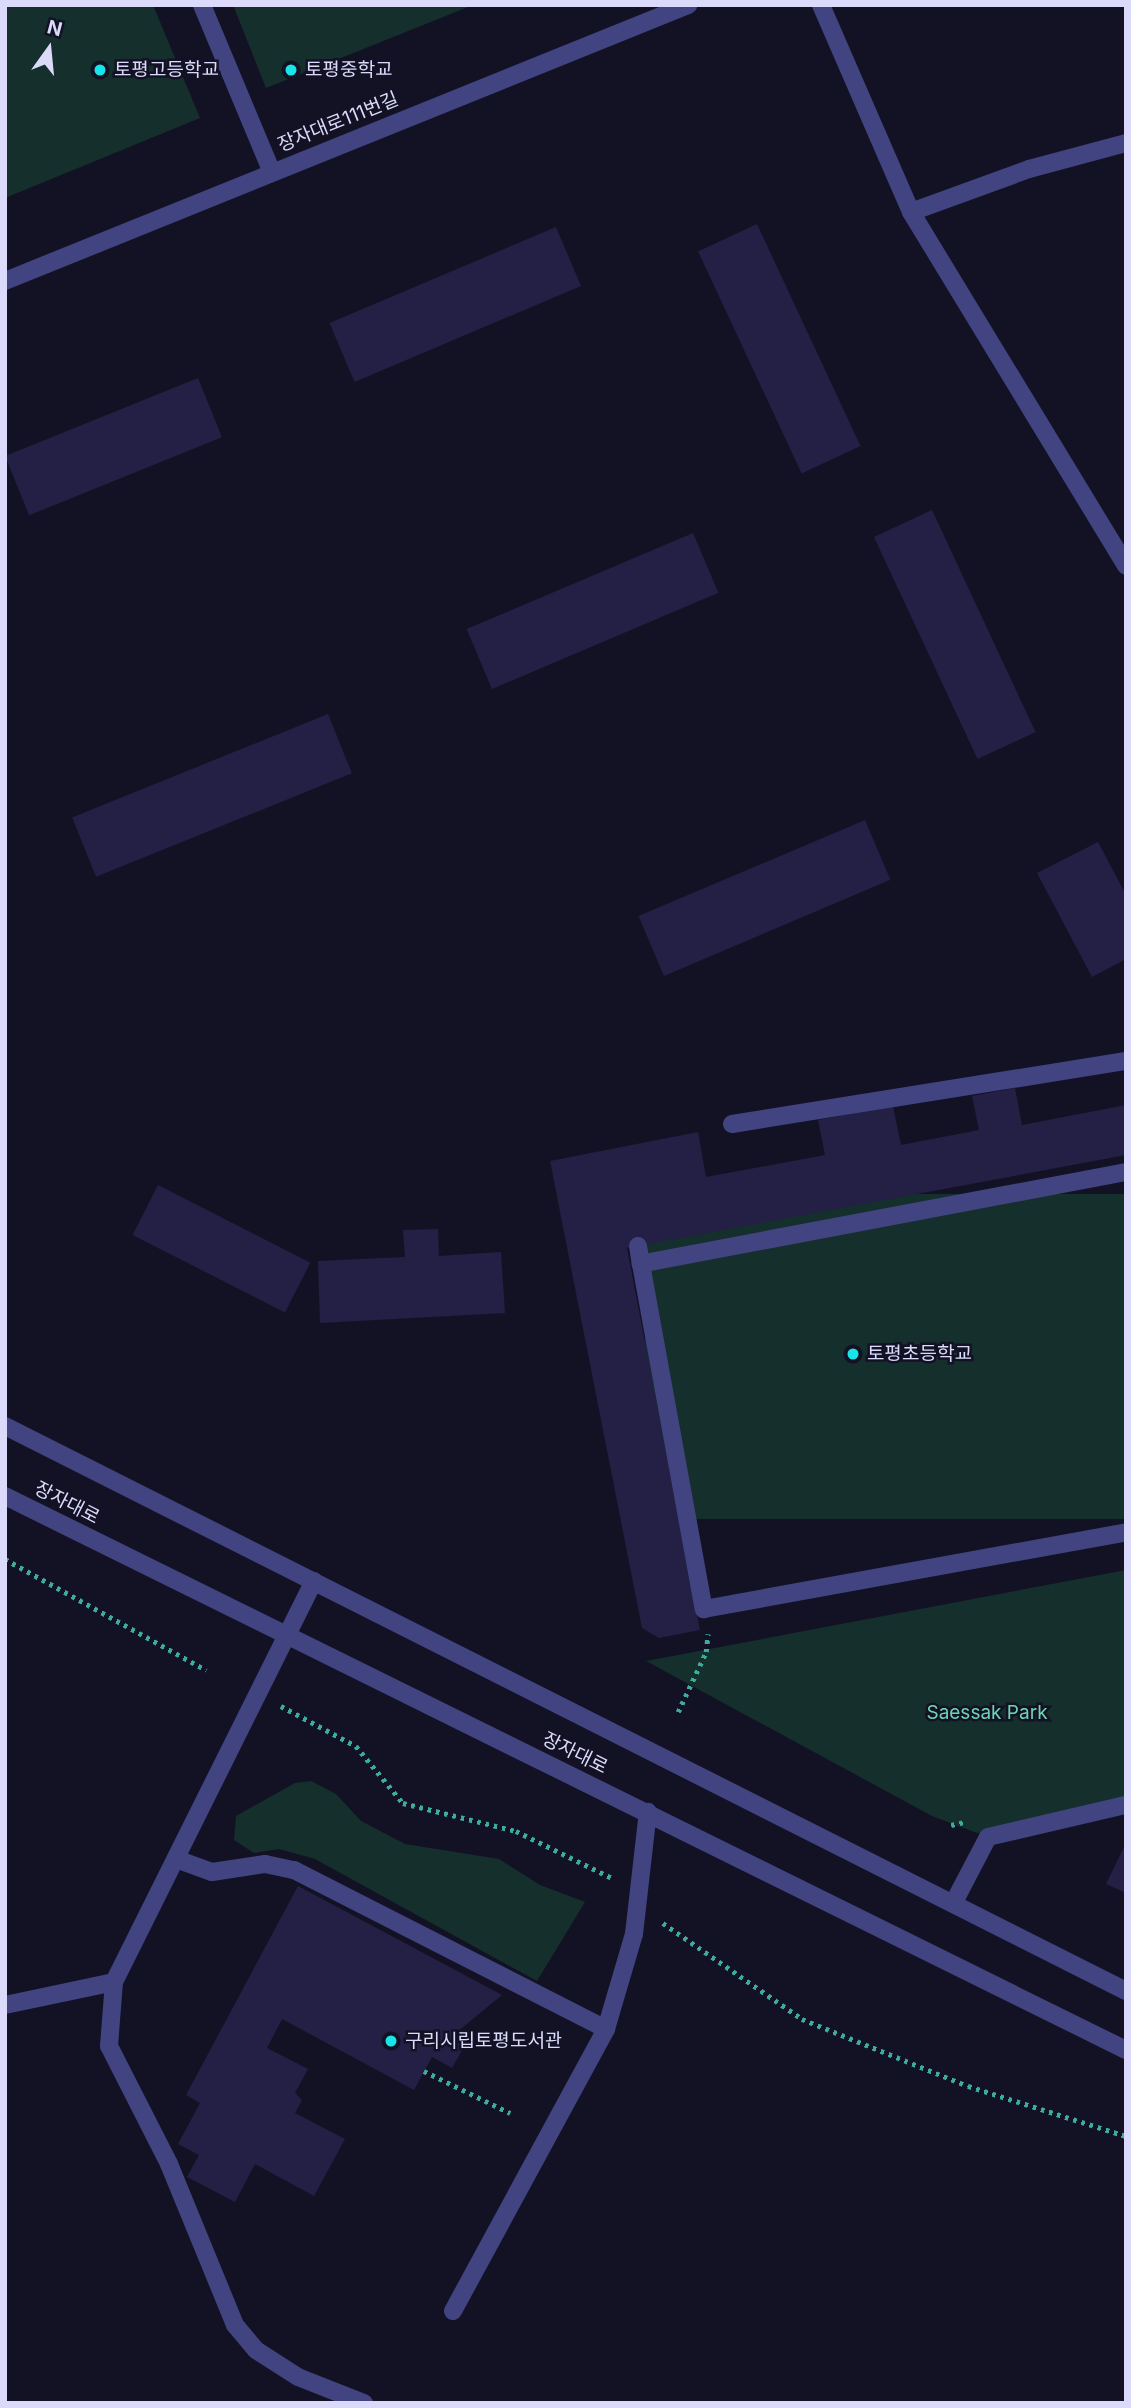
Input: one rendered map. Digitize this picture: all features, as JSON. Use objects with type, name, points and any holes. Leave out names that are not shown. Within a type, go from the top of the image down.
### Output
[{"type":"street","points":[[202,5],[272,172]]},
{"type":"street","name":"장자대로111번길","points":[[5,281],[688,5]]},
{"type":"street","points":[[821,5],[911,212],[1126,566]]},
{"type":"street","points":[[911,212],[1029,169],[1126,143]]},
{"type":"street","points":[[732,1124],[1126,1061]]},
{"type":"street","points":[[1126,1172],[639,1255],[704,1609],[1126,1532]]},
{"type":"street","name":"장자대로","points":[[5,1426],[1126,1991]]},
{"type":"street","name":"장자대로","points":[[5,1496],[1126,2050]]},
{"type":"street","points":[[314,1581],[114,1982],[109,2046],[169,2164],[235,2325],[256,2350],[298,2376],[364,2403]]},
{"type":"street","points":[[954,1902],[988,1837],[1126,1805]]},
{"type":"street","points":[[453,2311],[609,2021],[625,1974],[638,1904],[648,1812]]},
{"type":"street","points":[[176,1859],[212,1872],[265,1864],[294,1870],[609,2021]]},
{"type":"street","points":[[1064,1958],[1126,1979]]},
{"type":"street","points":[[5,2005],[114,1982]]},
{"type":"path","points":[[5,1559],[206,1670]]},
{"type":"path","points":[[678,1712],[708,1645],[704,1609]]},
{"type":"path","points":[[271,1701],[356,1746],[403,1803],[516,1831],[600,1869],[638,1904],[802,2019],[968,2086],[1126,2136]]},
{"type":"path","points":[[424,2071],[510,2113]]},
{"type":"green space","name":"토평고등학교","points":[[5,5],[153,5],[200,118],[5,198]]},
{"type":"green space","points":[[233,5],[473,5],[266,88]]},
{"type":"green space","points":[[645,1194],[1126,1194],[1126,1519],[645,1519]]},
{"type":"green space","name":"Saessak Park","points":[[1126,1570],[1126,1799],[977,1833],[932,1816],[646,1661]]},
{"type":"green space","points":[[311,1781],[336,1794],[361,1821],[405,1844],[499,1859],[540,1885],[585,1902],[537,1981],[315,1859],[279,1849],[254,1853],[234,1840],[236,1816],[295,1783]]},
{"type":"building","points":[[757,224],[861,446],[802,474],[698,251]]},
{"type":"building","points":[[556,227],[581,286],[355,382],[330,323]]},
{"type":"building","points":[[198,378],[222,437],[29,515],[5,456]]},
{"type":"building","points":[[932,510],[1036,732],[978,759],[874,537]]},
{"type":"building","points":[[693,533],[718,593],[492,689],[467,629]]},
{"type":"building","points":[[328,714],[352,773],[96,877],[72,817]]},
{"type":"building","points":[[865,820],[890,880],[664,976],[639,916]]},
{"type":"building","points":[[1098,842],[1126,895],[1126,959],[1092,977],[1037,873]]},
{"type":"building","points":[[1015,1088],[1022,1125],[1126,1105],[1126,1155],[627,1248],[700,1630],[659,1638],[642,1628],[550,1161],[698,1132],[706,1177],[825,1155],[818,1120],[893,1106],[901,1145],[979,1130],[972,1096]]},
{"type":"building","points":[[158,1185],[310,1263],[285,1313],[133,1235]]},
{"type":"building","points":[[438,1229],[439,1256],[501,1252],[505,1313],[320,1323],[318,1261],[405,1257],[403,1230]]},
{"type":"building","points":[[1126,1843],[1126,1893],[1106,1884]]},
{"type":"building","name":"구리시립토평도서관","points":[[298,1886],[502,1995],[451,2037],[465,2045],[452,2068],[432,2057],[414,2090],[282,2019],[267,2048],[308,2069],[295,2093],[302,2100],[295,2113],[345,2139],[314,2196],[255,2164],[235,2202],[187,2177],[199,2155],[178,2144],[200,2103],[186,2095]]},
{"type":"place","name":"토평고등학교","points":[[100,70]]},
{"type":"place","name":"토평중학교","points":[[291,70]]},
{"type":"place","name":"토평초등학교","points":[[853,1354]]},
{"type":"place","name":"구리시립토평도서관","points":[[391,2041]]}]
